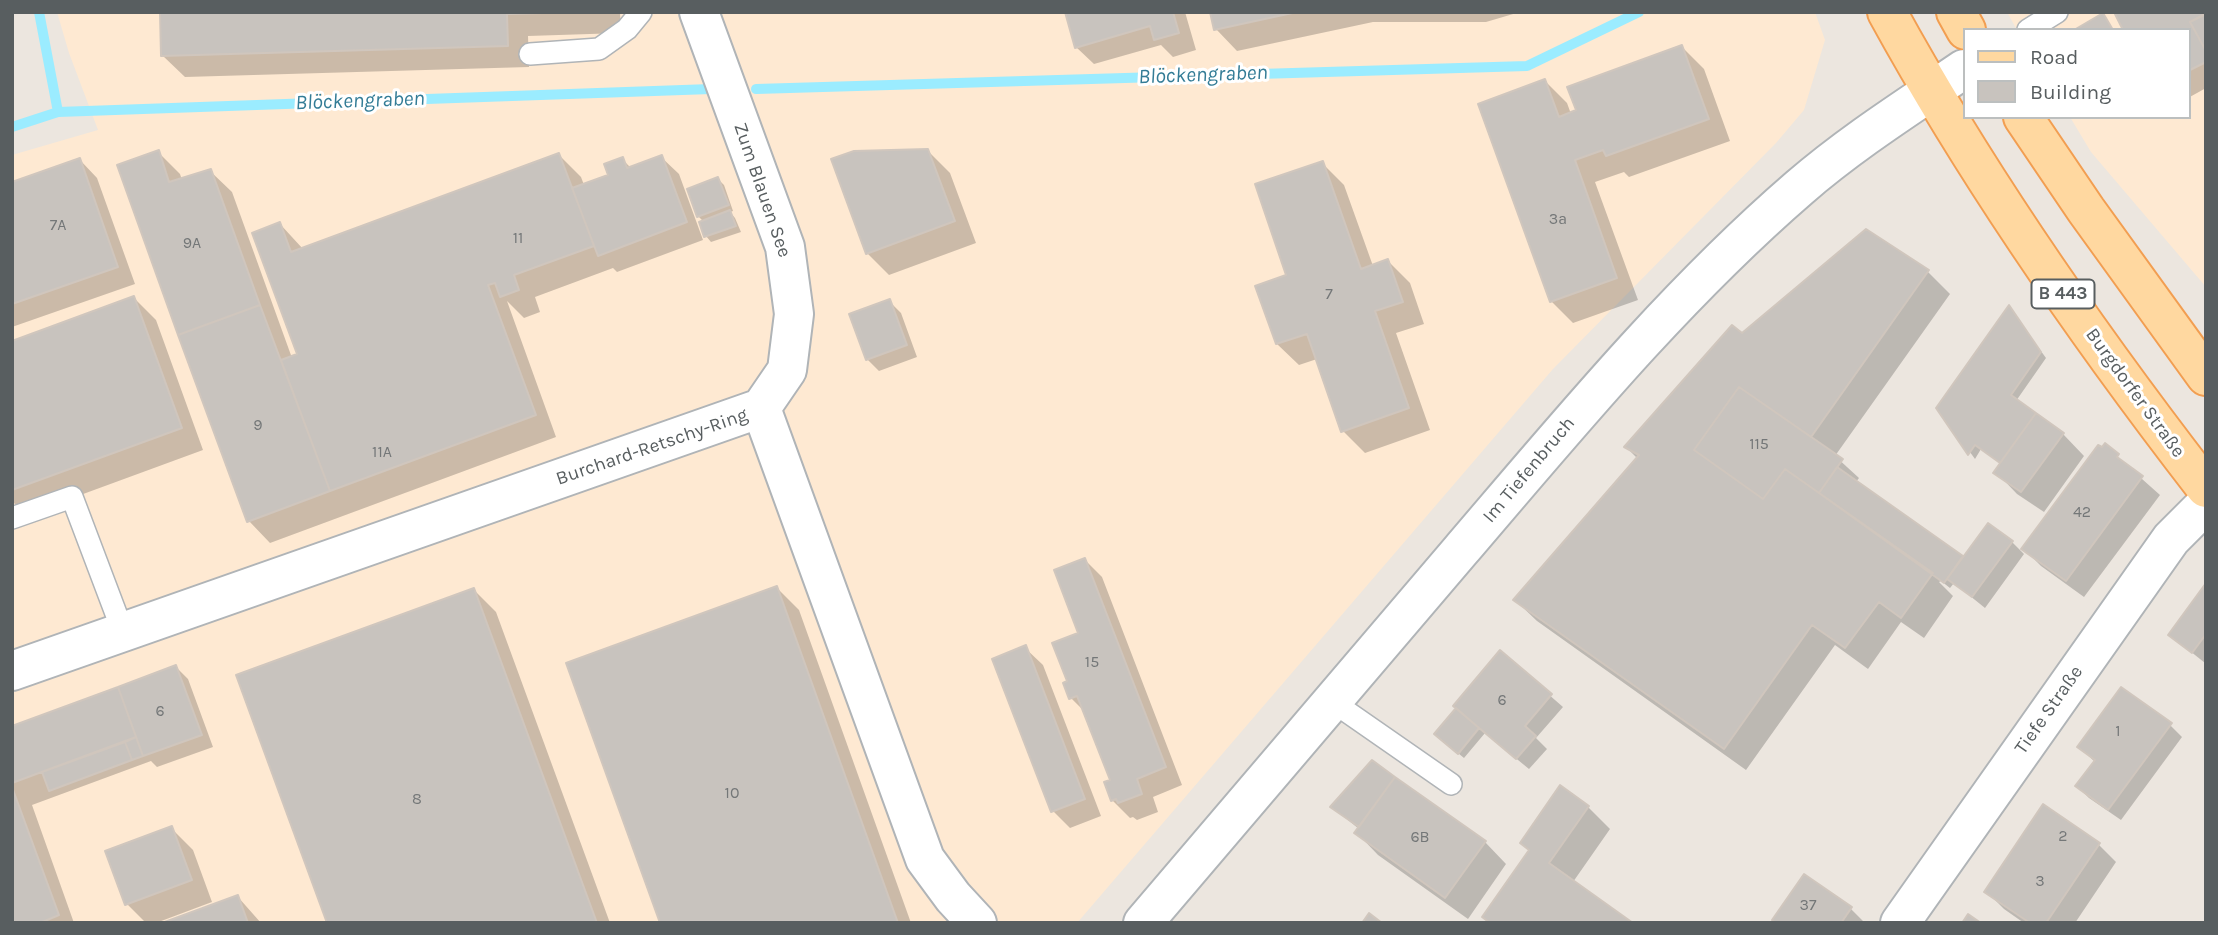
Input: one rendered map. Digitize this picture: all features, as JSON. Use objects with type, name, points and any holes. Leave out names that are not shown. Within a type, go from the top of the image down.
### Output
[{"type":"main road","name":"Burgdorfer Straße","points":[[1887,12],[1930,92],[2036,255],[2141,405],[2206,488]]},
{"type":"main road","points":[[1956,12],[1965,28]]},
{"type":"main road","points":[[2024,119],[2086,210],[2206,376]]},
{"type":"street","name":"Zum Blauen See","points":[[699,12],[785,247],[794,314],[787,370],[761,408]]},
{"type":"street","name":"Im Tiefenbruch","points":[[1143,923],[1576,415],[1680,302],[1743,238],[1801,186],[1863,137],[1962,70]]},
{"type":"street","name":"Burchard-Retschy-Ring","points":[[12,671],[761,408],[925,859],[953,897],[977,923]]},
{"type":"street","name":"Tiefe Straße","points":[[1900,923],[2171,539],[2206,504]]},
{"type":"lane","points":[[530,54],[599,49],[627,29],[642,12]]},
{"type":"lane","points":[[2031,28],[2057,12]]},
{"type":"lane","points":[[12,518],[72,497],[123,632]]},
{"type":"lane","points":[[1333,702],[1451,784]]},
{"type":"shaded area","points":[[57,12],[1815,12],[1825,40],[1804,110],[1776,143],[1553,369],[1077,923],[12,923],[12,155],[98,130],[69,53]]},
{"type":"shaded area","points":[[2007,12],[2206,12],[2206,287],[2091,152],[2071,119],[2190,119],[2190,28],[2016,28]]},
{"type":"building","points":[[160,12],[578,12],[507,14],[508,46],[161,56]]},
{"type":"building","points":[[1065,12],[1173,12],[1179,33],[1154,40],[1150,26],[1075,48]]},
{"type":"building","points":[[1210,12],[1297,12],[1214,30]]},
{"type":"building","points":[[2114,12],[2201,12],[2203,15],[2190,22],[2206,51],[2206,62],[2190,70],[2190,28],[2122,28]]},
{"type":"building","points":[[2103,13],[2112,28],[2077,28]]},
{"type":"building","points":[[2206,14],[2206,51],[2190,22]]},
{"type":"building","points":[[1682,45],[1709,119],[1606,156],[1603,150],[1575,160],[1617,278],[1550,302],[1478,104],[1545,79],[1559,117],[1576,110],[1567,87]]},
{"type":"building","points":[[928,149],[955,221],[866,254],[831,159],[854,151]]},
{"type":"building","points":[[159,150],[169,182],[211,169],[260,305],[178,335],[117,165]]},
{"type":"building","points":[[559,153],[594,246],[514,275],[519,290],[500,297],[495,283],[488,285],[536,415],[330,491],[281,360],[297,354],[252,233],[280,222],[291,252]]},
{"type":"building","points":[[662,155],[687,222],[598,256],[572,188],[608,175],[604,164],[623,157],[627,168]]},
{"type":"building","points":[[80,158],[118,267],[12,304],[12,182]]},
{"type":"building","points":[[1323,161],[1361,269],[1388,259],[1403,302],[1375,311],[1409,408],[1341,432],[1307,334],[1276,344],[1255,286],[1286,275],[1255,184]]},
{"type":"building","points":[[718,177],[729,205],[697,217],[687,189]]},
{"type":"building","points":[[730,210],[736,226],[704,237],[699,222]]},
{"type":"building","points":[[1866,229],[1929,270],[1811,437],[1739,387],[1694,450],[1763,499],[1785,469],[1933,573],[1901,618],[1879,602],[1845,648],[1812,625],[1724,749],[1513,600],[1639,455],[1624,447],[1732,325],[1742,333]]},
{"type":"building","points":[[134,296],[182,428],[12,490],[12,341]]},
{"type":"building","points":[[890,299],[907,345],[866,360],[849,314]]},
{"type":"building","points":[[260,305],[330,491],[247,522],[178,335]]},
{"type":"building","points":[[2009,305],[2041,352],[2011,395],[2036,413],[2000,463],[1975,445],[1968,455],[1936,408]]},
{"type":"building","points":[[1739,387],[1843,459],[1819,493],[1785,469],[1763,499],[1694,450]]},
{"type":"building","points":[[2036,413],[2064,433],[2021,492],[1993,473]]},
{"type":"building","points":[[2105,443],[2119,454],[2117,457],[2143,476],[2066,581],[2021,549],[2098,445],[2102,447]]},
{"type":"building","points":[[1837,467],[1963,556],[1944,583],[1819,493]]},
{"type":"building","points":[[1988,523],[2013,541],[1972,597],[1947,579]]},
{"type":"building","points":[[1085,558],[1166,767],[1137,779],[1142,794],[1118,803],[1116,799],[1111,801],[1104,782],[1110,780],[1077,696],[1069,699],[1063,683],[1067,681],[1052,643],[1078,633],[1054,570]]},
{"type":"building","points":[[2206,583],[2206,634],[2192,653],[2168,635]]},
{"type":"building","points":[[777,586],[898,923],[660,923],[566,663]]},
{"type":"building","points":[[474,588],[597,923],[327,923],[236,675]]},
{"type":"building","points":[[1026,645],[1085,799],[1051,812],[992,659]]},
{"type":"building","points":[[1500,650],[1552,694],[1525,726],[1536,736],[1516,759],[1453,706]]},
{"type":"building","points":[[176,665],[202,735],[143,756],[118,687]]},
{"type":"building","points":[[118,687],[136,737],[12,783],[12,726]]},
{"type":"building","points":[[2121,687],[2172,723],[2108,810],[2075,786],[2095,760],[2077,747]]},
{"type":"building","points":[[1456,708],[1479,728],[1458,754],[1434,734]]},
{"type":"building","points":[[136,737],[143,756],[132,760],[125,742]]},
{"type":"building","points":[[125,742],[132,760],[49,791],[42,772]]},
{"type":"building","points":[[1372,760],[1395,777],[1359,827],[1330,807]]},
{"type":"building","points":[[1395,777],[1486,841],[1445,898],[1354,833]]},
{"type":"building","points":[[1560,785],[1589,806],[1549,863],[1633,923],[1490,923],[1482,917],[1529,850],[1520,843]]},
{"type":"building","points":[[12,787],[59,915],[40,923],[12,923]]},
{"type":"building","points":[[2043,804],[2100,843],[2046,923],[2030,923],[1984,892]]},
{"type":"building","points":[[172,826],[192,880],[125,905],[105,851]]},
{"type":"building","points":[[1804,874],[1852,907],[1841,923],[1776,923],[1772,920]]},
{"type":"building","points":[[238,895],[248,923],[162,923]]},
{"type":"building","points":[[1369,913],[1382,923],[1362,923]]},
{"type":"building","points":[[1968,914],[1981,923],[1962,923]]},
{"type":"waterway","points":[[39,12],[58,112]]},
{"type":"waterway","name":"Blöckengraben","points":[[756,89],[1527,66],[1639,12]]},
{"type":"waterway","name":"Blöckengraben","points":[[12,127],[58,112],[711,89]]}]
